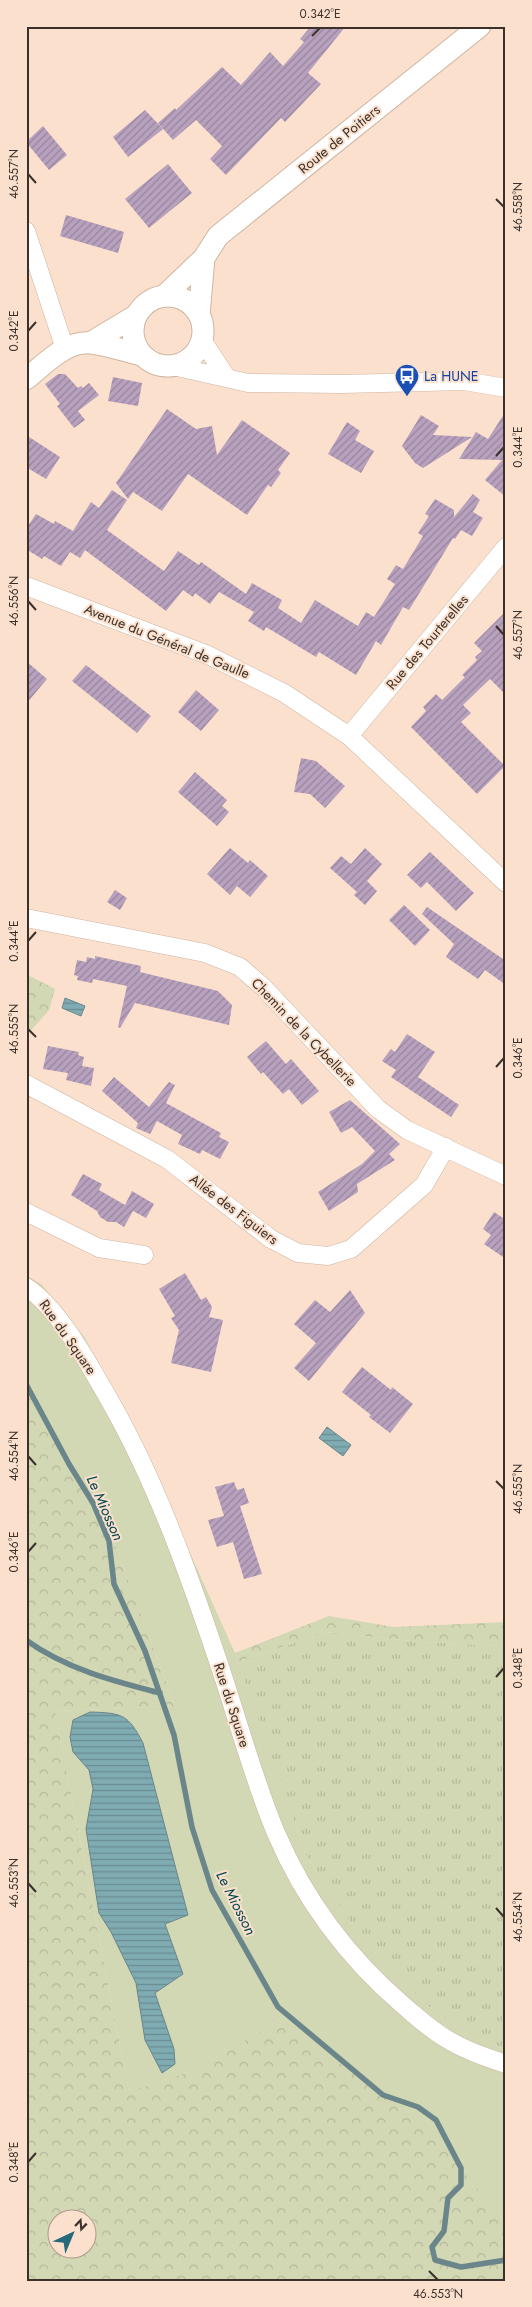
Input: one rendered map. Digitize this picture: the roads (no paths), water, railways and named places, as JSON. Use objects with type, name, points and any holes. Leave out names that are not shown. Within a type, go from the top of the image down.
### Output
[{"type":"street","name":"Route de Poitiers","points":[[164,296],[204,258],[218,236],[480,26]]},
{"type":"street","points":[[26,231],[65,349]]},
{"type":"street","name":"Route de Poitiers","points":[[199,315],[204,258]]},
{"type":"street","points":[[26,379],[65,349],[90,343],[135,316],[144,305],[156,297],[164,296],[183,299],[194,307],[199,315],[203,333],[202,340],[192,358],[173,366]]},
{"type":"street","points":[[135,316],[132,329],[134,342],[141,355]]},
{"type":"street","points":[[202,340],[227,378]]},
{"type":"street","points":[[90,343],[141,355],[153,363],[248,383],[342,384],[464,381],[506,388]]},
{"type":"street","name":"Rue des Tourterelles","points":[[349,736],[506,547]]},
{"type":"street","name":"Avenue du Général de Gaulle","points":[[26,586],[208,654],[284,692],[349,736],[506,883]]},
{"type":"street","name":"Chemin de la Cybellerie","points":[[26,918],[206,953],[240,967],[263,987],[378,1109],[407,1130],[506,1176]]},
{"type":"street","name":"Allée des Figuiers","points":[[26,1084],[167,1158],[271,1239],[298,1253],[328,1256],[351,1249],[424,1185],[446,1147]]},
{"type":"street","points":[[26,1212],[99,1248],[144,1254]]},
{"type":"street","name":"Rue du Square","points":[[26,1287],[38,1295],[60,1321],[100,1383],[136,1447],[178,1543],[276,1833],[306,1893],[352,1956],[396,1999],[445,2038],[471,2052],[506,2064]]},
{"type":"water","points":[[65,998],[85,1006],[81,1016],[62,1008]]},
{"type":"water","points":[[327,1427],[351,1445],[343,1456],[319,1438]]},
{"type":"water","points":[[90,1712],[110,1713],[123,1717],[133,1726],[143,1743],[188,1915],[165,1924],[183,1974],[155,1993],[174,2049],[175,2064],[162,2073],[145,2040],[136,1983],[111,1932],[99,1913],[86,1829],[93,1789],[89,1770],[73,1752],[70,1737],[73,1720]]},
{"type":"waterway","name":"Le Miosson","points":[[26,1384],[69,1464],[93,1503],[109,1541],[114,1584],[145,1651],[174,1735],[192,1827],[212,1890],[278,2007],[383,2095],[418,2107],[436,2120],[461,2168],[461,2185],[448,2198],[444,2231],[432,2247],[435,2260],[461,2267],[506,2260]]},
{"type":"waterway","points":[[26,1640],[57,1659],[90,1673],[160,1693]]},
{"type":"place","name":"La HUNE","points":[[407,397]]}]
